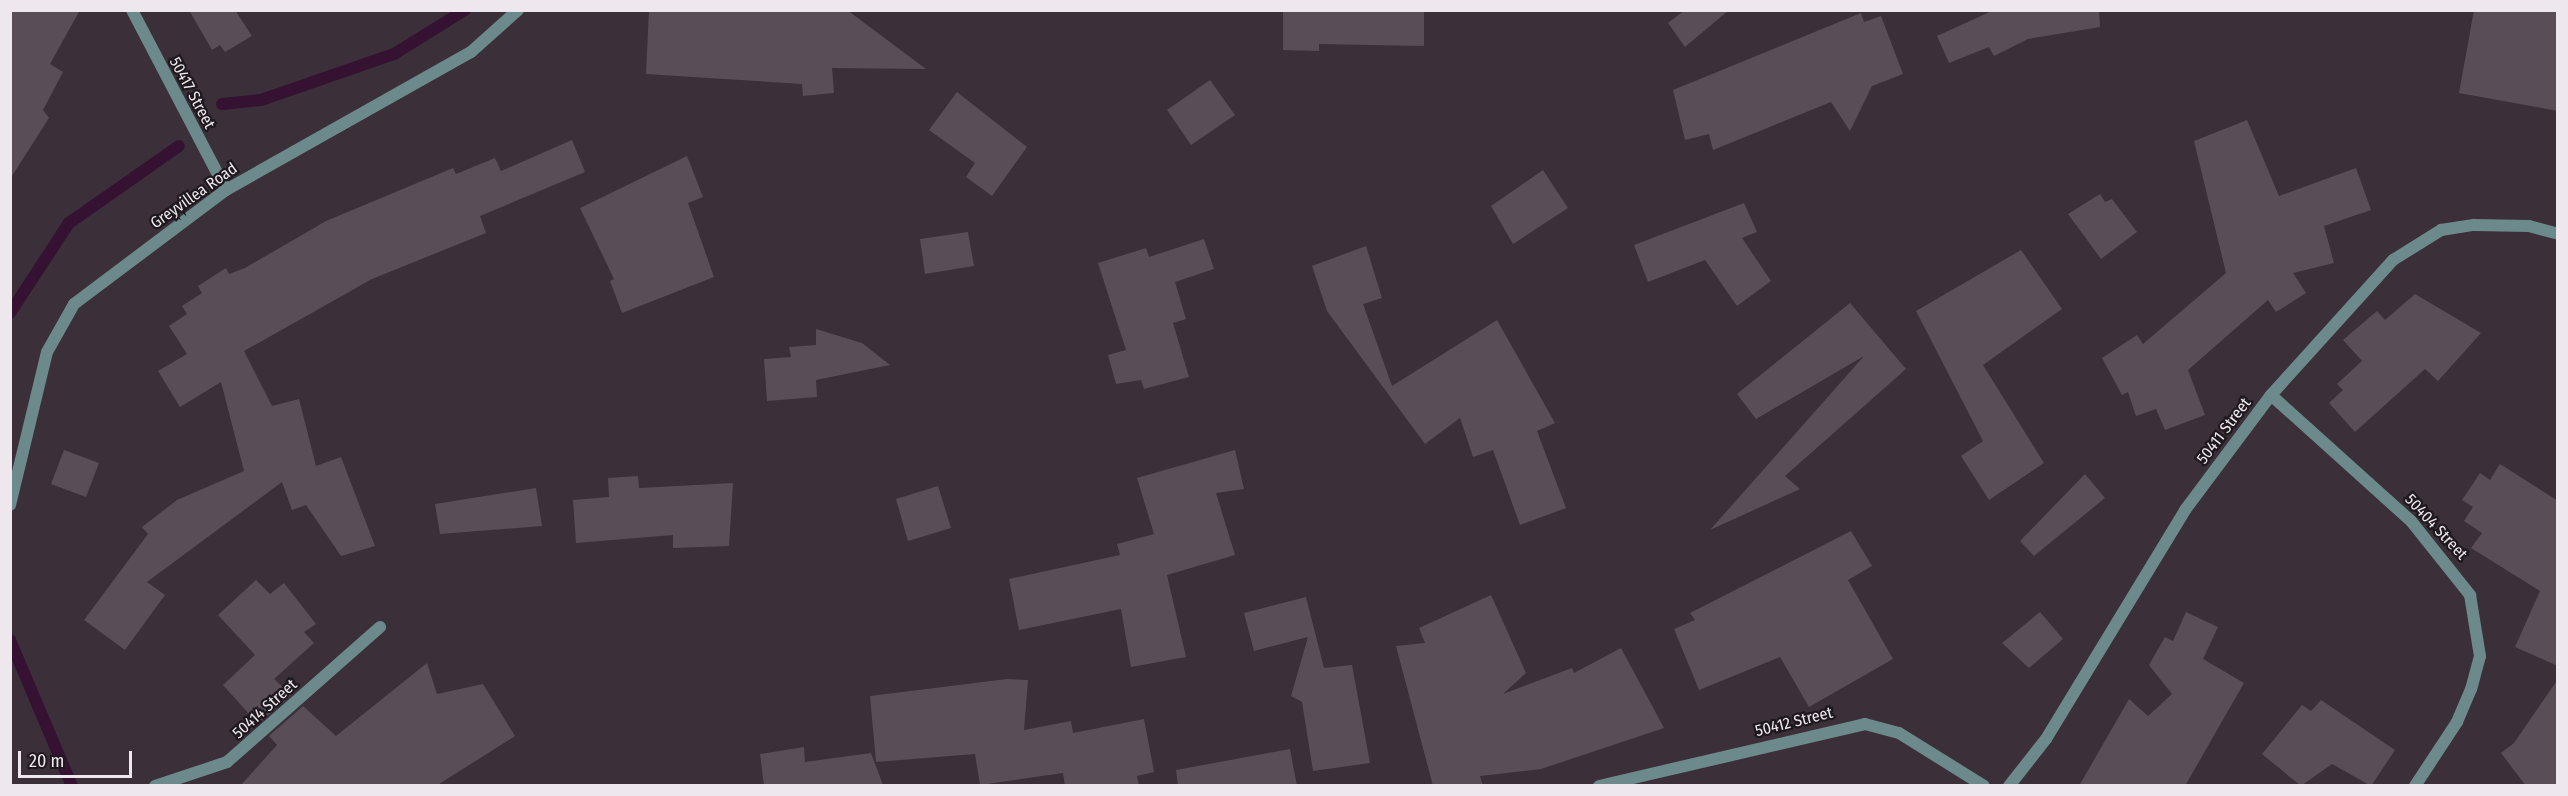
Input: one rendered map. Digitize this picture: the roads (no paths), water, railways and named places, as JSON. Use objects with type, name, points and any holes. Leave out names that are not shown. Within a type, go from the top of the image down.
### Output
[{"type":"street","name":"50417 Street","points":[[132,10],[226,190]]},
{"type":"street","name":"Greyvillea Road","points":[[10,505],[57,328],[74,304],[226,190],[471,52],[518,10]]},
{"type":"street","name":"50411 Street","points":[[2009,786],[2046,739],[2185,510],[2271,395],[2393,260],[2441,230],[2529,226],[2558,234]]},
{"type":"street","name":"50404 Street","points":[[2271,395],[2411,521],[2470,595],[2480,656],[2471,688],[2457,722],[2415,786]]},
{"type":"street","name":"50414 Street","points":[[155,786],[214,770],[244,751],[380,627]]},
{"type":"street","name":"50412 Street","points":[[1599,786],[1865,723],[1899,733],[1984,786]]},
{"type":"waterway","points":[[222,104],[261,100],[394,54],[465,10]]},
{"type":"waterway","points":[[10,313],[69,223],[179,146]]},
{"type":"waterway","points":[[10,640],[72,786]]}]
